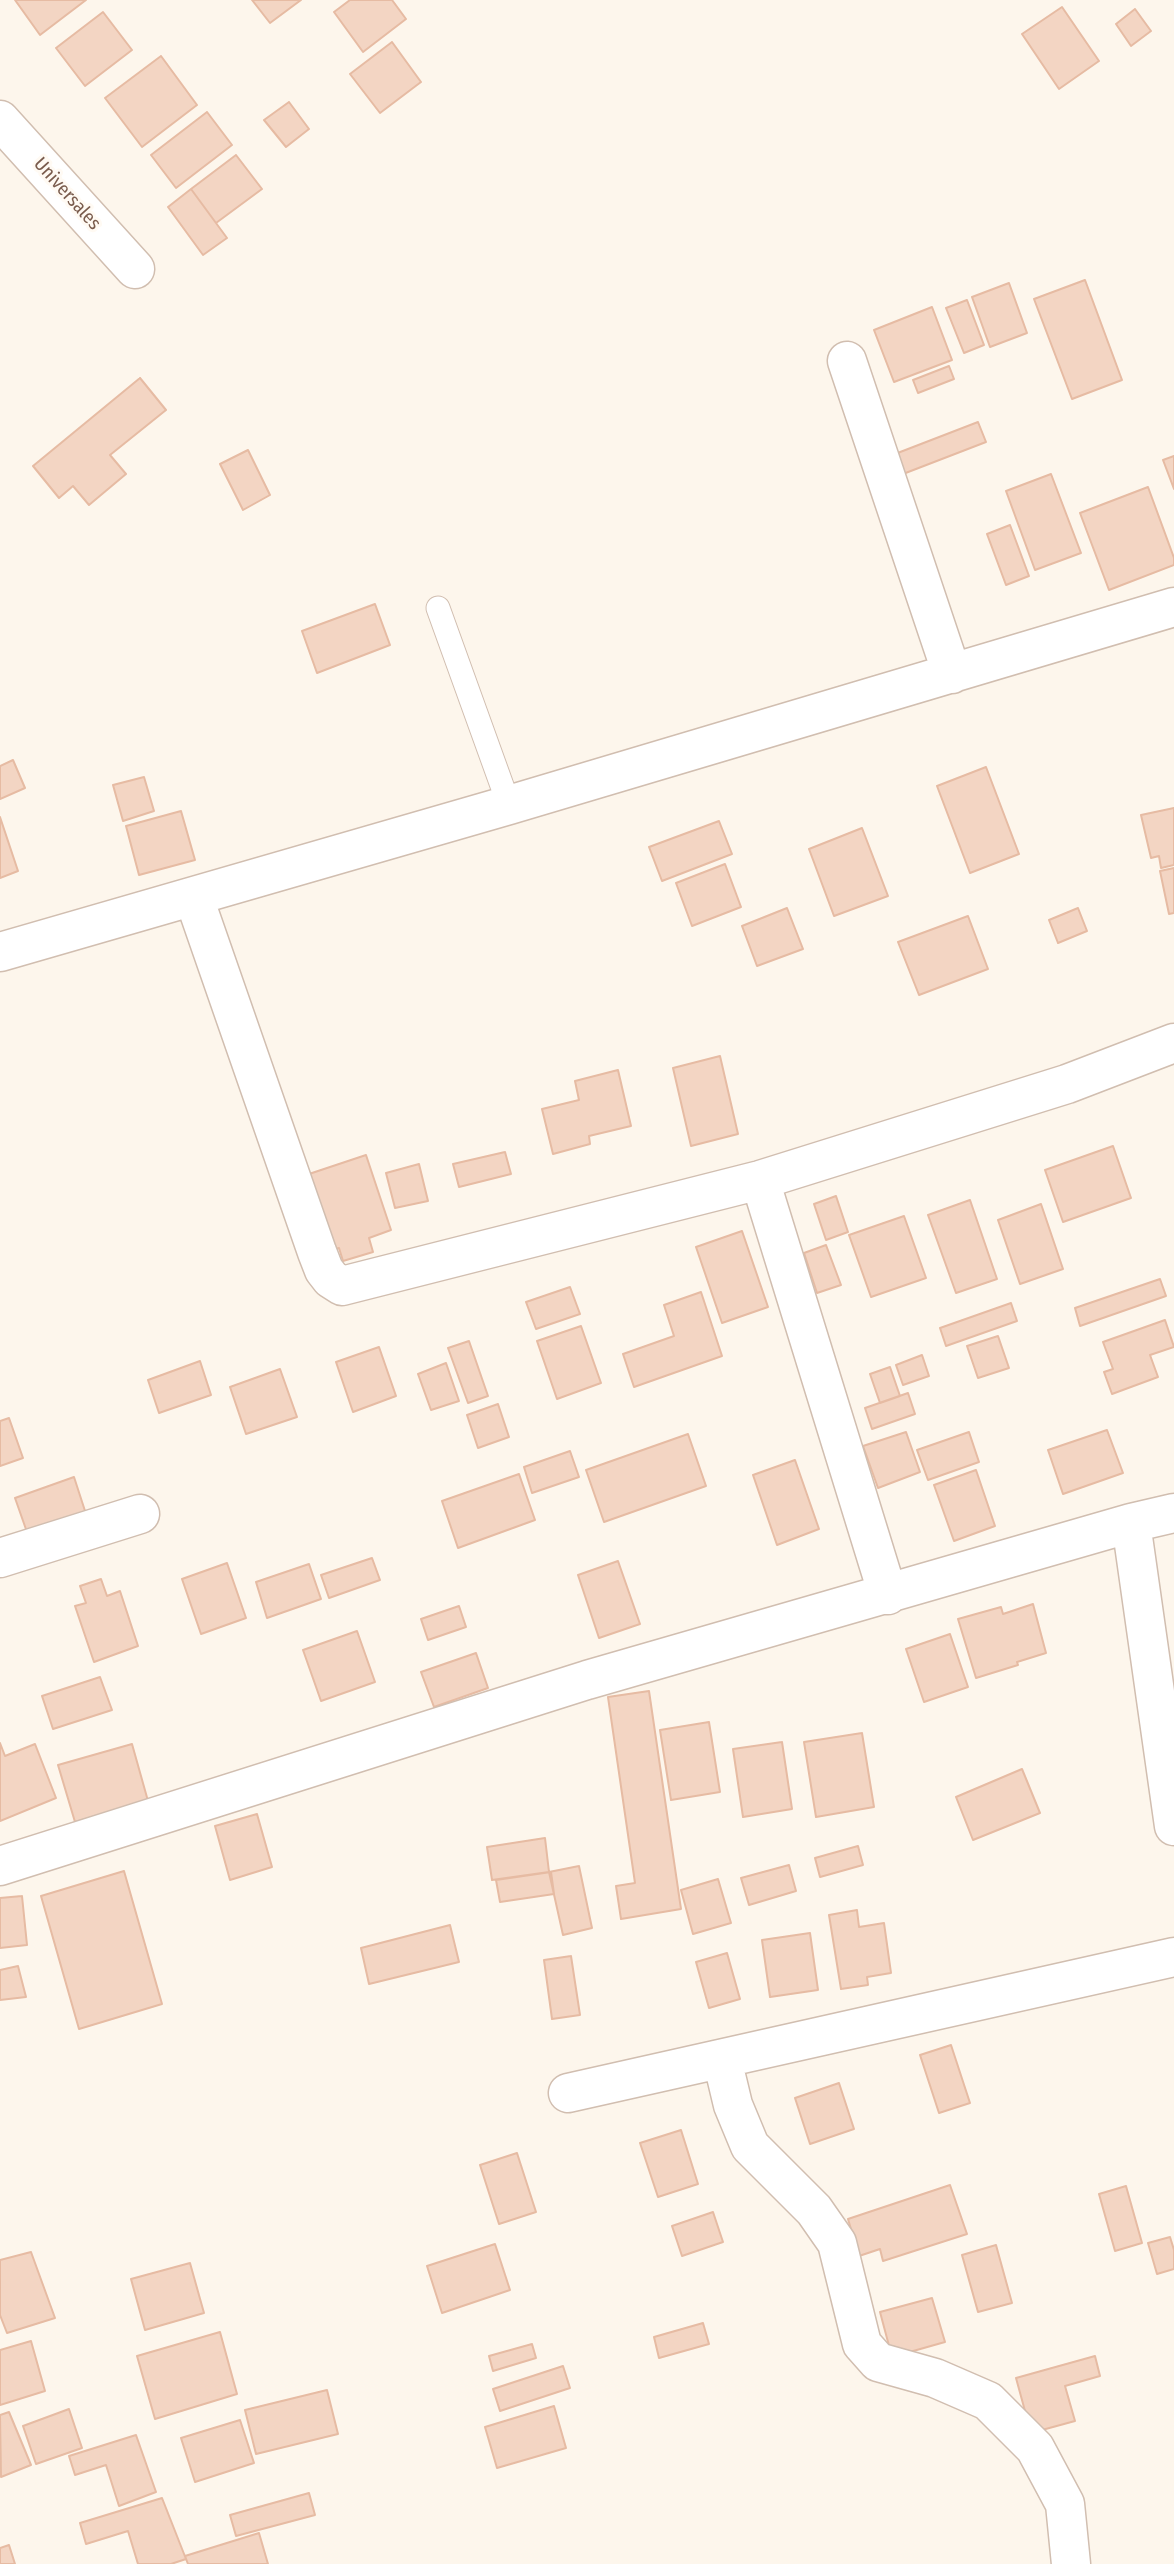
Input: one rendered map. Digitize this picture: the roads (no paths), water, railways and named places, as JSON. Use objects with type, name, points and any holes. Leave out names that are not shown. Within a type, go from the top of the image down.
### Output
[{"type":"street","name":"Universales","points":[[0,120],[135,269]]},
{"type":"street","points":[[847,360],[952,674]]},
{"type":"street","points":[[0,952],[194,898],[1174,607]]},
{"type":"street","points":[[194,898],[317,1252],[324,1270],[342,1286],[760,1180],[1067,1084],[1174,1042]]},
{"type":"street","points":[[760,1180],[888,1595]]},
{"type":"street","points":[[0,1866],[587,1680],[1131,1523],[1174,1513]]},
{"type":"street","points":[[0,1558],[140,1514]]},
{"type":"street","points":[[1131,1523],[1174,1826]]},
{"type":"street","points":[[568,2093],[1174,1957]]},
{"type":"street","points":[[722,2059],[733,2105],[750,2146],[814,2210],[836,2243],[862,2344],[878,2362],[935,2378],[988,2401],[1035,2448],[1065,2504],[1070,2564]]},
{"type":"lane","points":[[438,608],[509,805]]}]
